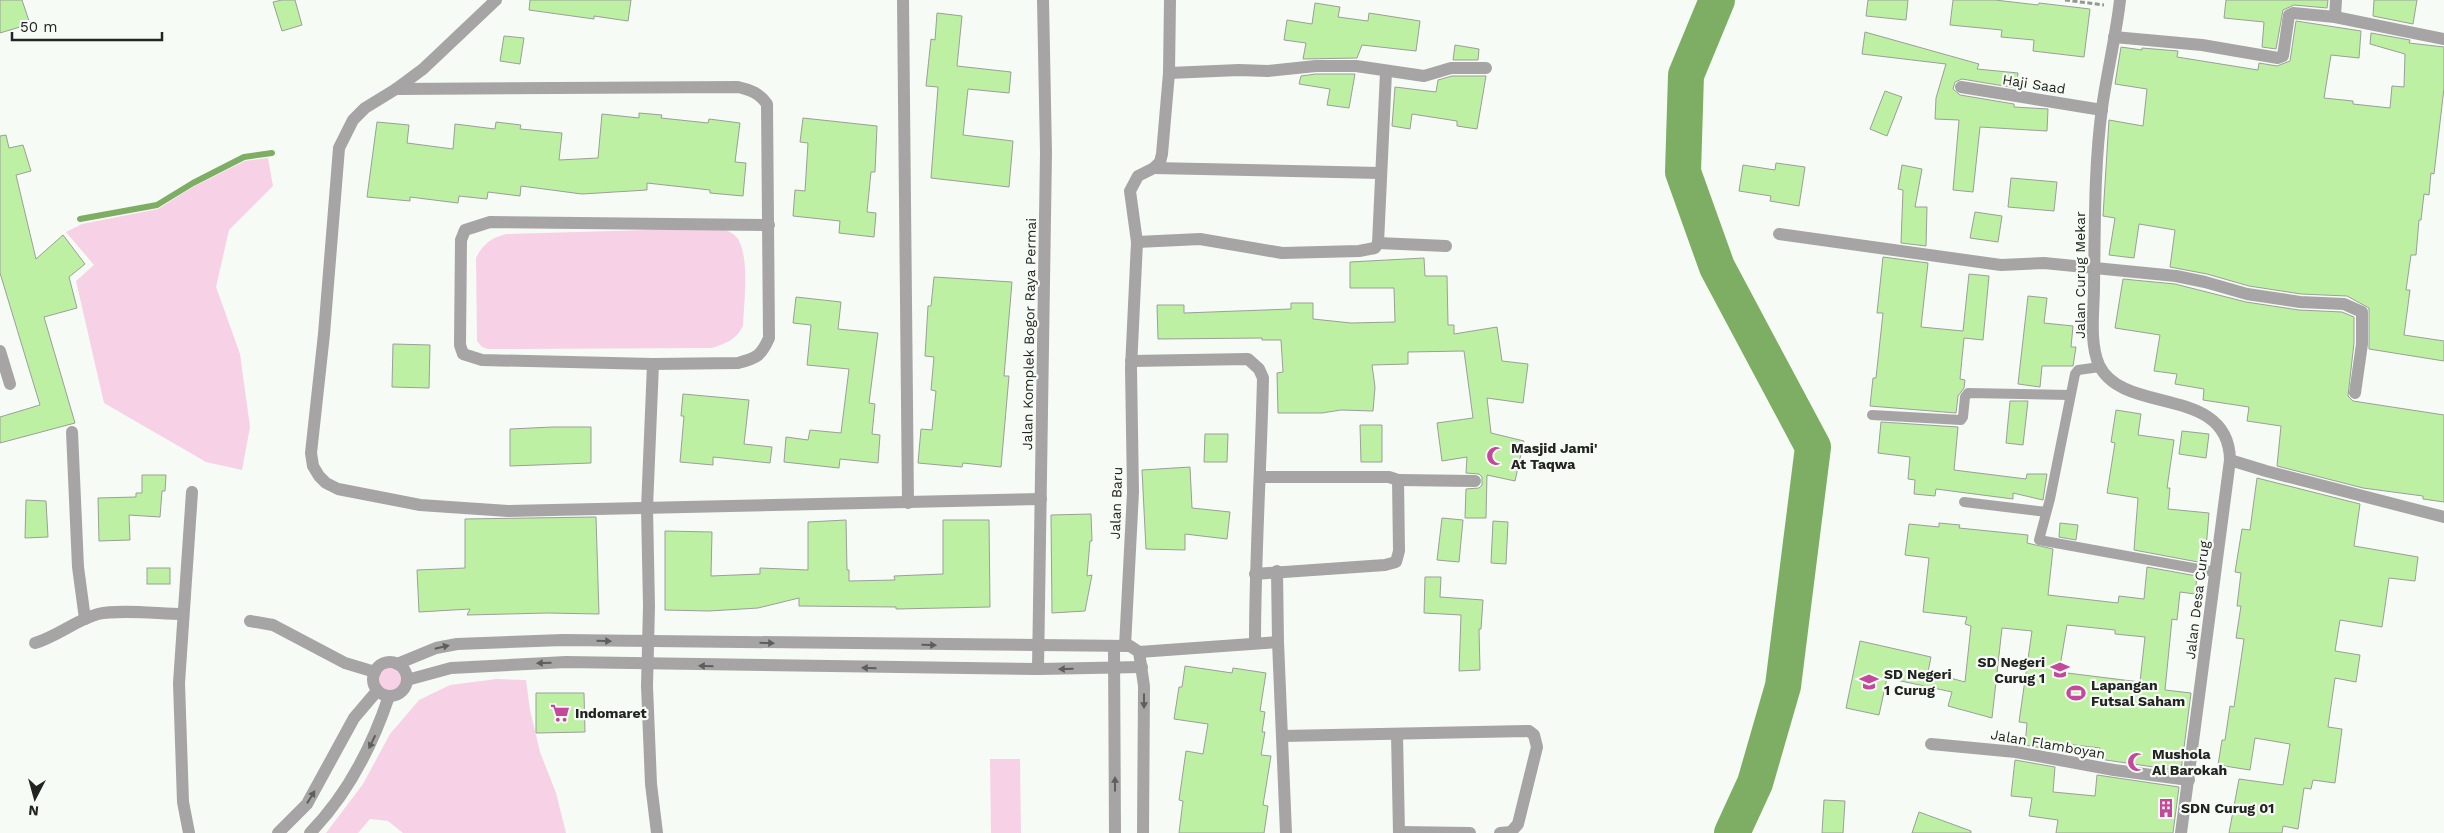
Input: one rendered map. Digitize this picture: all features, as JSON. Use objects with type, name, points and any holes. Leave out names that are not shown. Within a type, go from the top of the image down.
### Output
[{"type":"street","points":[[496,0],[422,68],[396,89],[365,108],[353,120],[339,148],[324,334],[311,453],[313,466],[326,483],[338,489],[420,506],[508,511],[1041,499]]},
{"type":"street","points":[[903,0],[908,503]]},
{"type":"street","name":"Jalan Komplek Bogor Raya Permai","points":[[1038,669],[1046,153],[1043,0]]},
{"type":"street","points":[[1170,0],[1169,74],[1162,154],[1160,162],[1154,168],[1138,176],[1130,191],[1137,242],[1200,240],[1282,253],[1369,250],[1375,248],[1378,243],[1386,72]]},
{"type":"street","points":[[2335,17],[2336,0]]},
{"type":"street","name":"Jalan Curug Mekar","points":[[2100,367],[2094,339],[2096,202],[2102,110],[2120,4]]},
{"type":"street","points":[[2114,37],[2202,45],[2278,58],[2283,56],[2290,13],[2335,17],[2444,39]]},
{"type":"street","points":[[1169,74],[1316,66],[1356,66],[1386,72],[1424,76],[1450,68],[1486,68]]},
{"type":"street","points":[[396,89],[738,87],[750,90],[760,96],[767,104],[769,225],[769,338],[762,353],[750,360],[738,363],[653,364],[482,360],[463,354],[460,345],[461,240],[465,230],[490,222],[769,225]]},
{"type":"street","name":"Haji Saad","points":[[1961,87],[2102,110]]},
{"type":"street","points":[[1154,168],[1380,174]]},
{"type":"street","points":[[1779,234],[2001,266],[2044,263],[2176,276],[2247,294],[2300,302],[2344,304],[2362,312],[2363,331],[2356,393]]},
{"type":"street","name":"Jalan Baru","points":[[1115,833],[1115,668],[1119,646],[1133,492],[1131,361],[1137,242]]},
{"type":"street","points":[[1378,243],[1446,246]]},
{"type":"street","points":[[0,351],[10,384]]},
{"type":"street","points":[[1131,361],[1248,359],[1259,369],[1263,378],[1261,477],[1255,574],[1255,643]]},
{"type":"street","points":[[653,364],[647,508],[647,665],[651,784],[657,833]]},
{"type":"street","points":[[2100,367],[2126,389],[2191,408],[2210,418],[2222,429],[2230,444],[2230,460],[2444,517]]},
{"type":"street","points":[[72,432],[78,567],[85,619]]},
{"type":"street","name":"Jalan Desa Curug","points":[[2181,833],[2230,460]]},
{"type":"street","points":[[1261,477],[1389,477],[1398,480],[1475,481]]},
{"type":"street","points":[[1255,574],[1385,565],[1396,562],[1399,551],[1400,532],[1398,480]]},
{"type":"street","points":[[189,833],[183,802],[179,683],[192,492]]},
{"type":"street","points":[[1277,571],[1286,833]]},
{"type":"street","points":[[36,643],[63,633],[85,619],[109,613],[183,614]]},
{"type":"street","points":[[250,621],[272,625],[345,663],[374,672]]},
{"type":"street","points":[[383,694],[374,685],[374,672],[384,663],[397,664],[436,648],[457,644],[563,640],[1038,647],[1119,646],[1134,647],[1144,652],[1278,642]]},
{"type":"street","points":[[1143,833],[1142,667],[1144,652]]},
{"type":"street","points":[[407,680],[439,670],[464,667],[566,662],[647,665],[1038,669],[1142,667]]},
{"type":"street","points":[[278,833],[307,804],[354,718],[383,694],[402,692],[407,680],[402,668],[397,664]]},
{"type":"street","points":[[310,833],[336,803],[362,763],[377,732],[383,694]]},
{"type":"street","points":[[1283,736],[1529,731],[1534,735],[1537,747],[1518,824],[1511,832],[1500,833]]},
{"type":"street","points":[[1397,734],[1399,832],[1470,833]]},
{"type":"street","name":"Jalan Flamboyan","points":[[1931,744],[2016,752],[2114,770],[2189,780]]},
{"type":"lane","points":[[2100,367],[2078,370],[2070,395],[2039,540],[2215,572]]},
{"type":"lane","points":[[1872,415],[1961,420],[1963,418],[1964,397],[1968,393],[2070,395]]},
{"type":"lane","points":[[1964,502],[2046,512]]},
{"type":"path","points":[[2065,0],[2120,4]]},
{"type":"shaded area","points":[[268,158],[273,186],[229,230],[216,287],[240,354],[250,427],[242,470],[206,462],[104,403],[76,281],[94,265],[66,232],[82,224],[158,209],[193,187],[245,161]]},
{"type":"shaded area","points":[[719,228],[731,233],[739,240],[743,252],[745,272],[743,326],[734,338],[726,343],[712,348],[488,349],[482,347],[477,341],[476,258],[485,245],[496,237],[506,234]]},
{"type":"shaded area","points":[[389,667],[398,671],[402,680],[398,689],[389,693],[380,689],[376,680],[380,671]]},
{"type":"shaded area","points":[[497,679],[526,680],[530,710],[540,752],[556,793],[566,833],[403,833],[388,821],[370,819],[358,833],[326,833],[363,784],[390,734],[419,700],[450,685]]},
{"type":"shaded area","points":[[990,759],[1020,759],[1021,833],[991,833]]},
{"type":"building","points":[[0,0],[22,0],[30,24],[0,33]]},
{"type":"building","points":[[295,0],[302,25],[282,31],[273,2]]},
{"type":"building","points":[[530,0],[631,0],[628,21],[594,16],[594,19],[529,10]]},
{"type":"building","points":[[1868,0],[1908,0],[1906,20],[1866,16]]},
{"type":"building","points":[[1953,0],[1995,0],[2090,9],[2084,57],[2033,51],[2034,40],[2001,37],[2002,30],[1950,25]]},
{"type":"building","points":[[2226,0],[2328,0],[2327,8],[2294,5],[2283,10],[2276,49],[2262,47],[2264,22],[2224,18]]},
{"type":"building","points":[[2374,0],[2417,0],[2413,24],[2373,16]]},
{"type":"building","points":[[1315,3],[1340,7],[1338,17],[1368,21],[1369,13],[1420,21],[1416,51],[1362,45],[1357,58],[1303,59],[1306,43],[1284,40],[1287,20],[1312,24]]},
{"type":"building","points":[[937,13],[962,16],[957,66],[1011,72],[1009,93],[968,89],[963,135],[1013,141],[1009,187],[931,178],[938,87],[926,86],[931,39],[935,40]]},
{"type":"building","points":[[2296,21],[2361,31],[2359,58],[2331,55],[2324,98],[2353,101],[2353,104],[2390,108],[2392,86],[2404,87],[2405,54],[2370,44],[2371,33],[2410,40],[2409,43],[2444,47],[2444,88],[2434,174],[2431,173],[2429,195],[2424,194],[2421,220],[2419,220],[2416,255],[2411,255],[2406,290],[2410,290],[2404,335],[2444,341],[2444,361],[2369,349],[2369,308],[2347,296],[2301,294],[2249,286],[2207,274],[2170,267],[2175,230],[2139,224],[2134,258],[2109,255],[2115,218],[2103,216],[2109,120],[2143,126],[2147,89],[2115,84],[2121,47],[2142,50],[2142,48],[2178,51],[2177,57],[2258,70],[2259,63],[2277,66],[2290,61]]},
{"type":"building","points":[[1865,32],[1979,64],[1977,69],[2018,73],[2016,88],[1962,79],[1955,82],[1953,89],[1960,95],[2014,104],[2014,107],[2048,109],[2047,131],[1980,127],[1973,192],[1953,190],[1959,120],[1935,119],[1936,98],[1946,64],[1862,54]]},
{"type":"building","points":[[504,36],[524,38],[520,64],[500,61]]},
{"type":"building","points":[[1455,45],[1479,49],[1478,60],[1453,60]]},
{"type":"building","points":[[1355,74],[1349,108],[1327,105],[1330,89],[1299,84],[1301,76]]},
{"type":"building","points":[[1452,76],[1486,76],[1477,129],[1457,126],[1457,121],[1412,114],[1410,129],[1392,126],[1395,87],[1436,92],[1438,80]]},
{"type":"building","points":[[1885,91],[1902,97],[1887,136],[1870,129]]},
{"type":"building","points":[[639,113],[662,115],[661,118],[708,123],[709,119],[740,123],[735,162],[746,163],[743,196],[710,193],[710,190],[647,183],[647,190],[582,194],[521,186],[520,196],[488,192],[487,199],[459,196],[458,203],[410,197],[410,201],[367,197],[377,122],[409,125],[407,143],[453,149],[455,124],[495,129],[496,122],[521,125],[520,129],[562,133],[559,160],[598,158],[602,114],[639,118]]},
{"type":"building","points":[[803,118],[877,126],[875,172],[871,172],[867,212],[876,213],[874,237],[839,233],[840,221],[793,216],[795,190],[805,191],[808,143],[800,142]]},
{"type":"building","points":[[6,135],[9,148],[23,145],[31,171],[16,175],[36,259],[63,235],[85,264],[69,277],[77,308],[44,317],[75,423],[0,443],[0,417],[40,405],[0,273],[0,136]]},
{"type":"building","points":[[1776,163],[1805,167],[1799,206],[1770,201],[1771,196],[1739,191],[1743,165],[1775,170]]},
{"type":"building","points":[[1902,165],[1922,169],[1915,207],[1927,207],[1926,246],[1901,243],[1903,190],[1898,189]]},
{"type":"building","points":[[2011,178],[2057,182],[2054,211],[2008,207]]},
{"type":"building","points":[[1975,212],[2002,216],[1998,242],[1970,238]]},
{"type":"building","points":[[1883,257],[1928,263],[1921,327],[1963,331],[1969,274],[1989,276],[1983,340],[1964,338],[1960,379],[1965,380],[1964,388],[1958,396],[1956,413],[1870,406],[1873,378],[1876,378],[1883,313],[1877,313]]},
{"type":"building","points":[[1424,258],[1425,276],[1447,276],[1448,325],[1454,325],[1454,334],[1497,327],[1502,361],[1528,364],[1523,403],[1487,398],[1491,433],[1524,441],[1515,481],[1487,475],[1486,518],[1465,518],[1466,489],[1479,488],[1482,485],[1482,477],[1479,474],[1466,473],[1467,457],[1442,461],[1437,423],[1473,418],[1464,351],[1408,352],[1408,364],[1372,365],[1375,387],[1373,411],[1341,410],[1322,413],[1278,413],[1277,373],[1283,372],[1281,340],[1262,340],[1262,338],[1158,339],[1157,305],[1184,305],[1184,313],[1291,309],[1291,303],[1313,303],[1313,319],[1351,323],[1395,322],[1394,288],[1350,288],[1350,262]]},
{"type":"building","points":[[934,277],[1012,282],[1004,376],[1009,376],[1001,467],[963,463],[962,467],[918,463],[921,429],[932,430],[936,391],[931,390],[934,357],[925,356],[928,306],[931,306]]},
{"type":"building","points":[[2123,279],[2175,284],[2246,302],[2299,310],[2342,312],[2354,317],[2354,343],[2348,396],[2353,401],[2444,415],[2444,502],[2423,499],[2423,496],[2363,488],[2277,466],[2281,426],[2247,421],[2249,407],[2203,400],[2204,389],[2175,384],[2177,374],[2154,371],[2160,335],[2115,328]]},
{"type":"building","points":[[2028,296],[2047,298],[2044,323],[2073,326],[2071,347],[2076,347],[2073,366],[2042,366],[2040,387],[2018,384]]},
{"type":"building","points":[[796,297],[841,302],[838,329],[878,333],[869,403],[875,404],[872,434],[880,435],[878,463],[840,459],[839,468],[784,462],[786,437],[808,440],[810,430],[841,433],[849,369],[807,365],[811,325],[793,323]]},
{"type":"building","points":[[393,344],[430,345],[429,388],[392,387]]},
{"type":"building","points":[[683,394],[749,400],[744,444],[772,447],[770,463],[713,457],[713,465],[680,462],[684,416],[681,416]]},
{"type":"building","points":[[2010,401],[2028,401],[2023,445],[2006,443]]},
{"type":"building","points":[[2116,410],[2141,414],[2138,435],[2174,440],[2167,488],[2170,488],[2168,509],[2209,513],[2205,561],[2198,562],[2134,550],[2138,498],[2107,493],[2115,443],[2111,442]]},
{"type":"building","points":[[1881,422],[1958,427],[1954,470],[2026,479],[2027,474],[2047,474],[2043,500],[2013,493],[2013,499],[1936,489],[1935,496],[1914,494],[1915,480],[1908,479],[1910,457],[1878,453]]},
{"type":"building","points":[[1360,425],[1382,425],[1382,462],[1361,462]]},
{"type":"building","points":[[591,427],[591,463],[510,466],[510,429]]},
{"type":"building","points":[[2182,431],[2209,434],[2206,458],[2179,454]]},
{"type":"building","points":[[1205,434],[1228,434],[1227,462],[1204,462]]},
{"type":"building","points":[[1190,467],[1192,508],[1230,512],[1227,539],[1185,534],[1185,550],[1146,549],[1142,470]]},
{"type":"building","points":[[142,475],[166,475],[165,491],[162,491],[160,517],[129,515],[130,540],[99,541],[98,498],[136,497],[136,493],[142,493]]},
{"type":"building","points":[[2257,478],[2360,504],[2354,546],[2418,557],[2415,581],[2389,578],[2382,627],[2340,620],[2335,651],[2360,655],[2356,682],[2335,678],[2328,727],[2342,729],[2335,783],[2313,780],[2311,789],[2304,788],[2298,829],[2283,826],[2282,833],[2229,833],[2239,779],[2283,785],[2290,744],[2255,738],[2250,770],[2218,765],[2222,740],[2225,740],[2230,706],[2234,707],[2244,639],[2236,638],[2241,606],[2237,606],[2241,573],[2235,572],[2242,529],[2250,530]]},
{"type":"building","points":[[26,500],[46,501],[48,537],[25,538]]},
{"type":"building","points":[[1091,514],[1092,541],[1090,541],[1087,576],[1092,575],[1085,611],[1052,613],[1051,515]]},
{"type":"building","points":[[596,517],[599,614],[467,615],[470,609],[419,612],[417,570],[465,568],[465,519]]},
{"type":"building","points":[[1442,518],[1463,520],[1459,562],[1437,560]]},
{"type":"building","points":[[846,520],[849,581],[895,580],[894,576],[943,574],[943,520],[989,520],[990,607],[896,609],[896,607],[799,606],[799,598],[758,608],[709,611],[665,610],[665,531],[712,532],[711,576],[760,574],[760,568],[808,570],[808,522]]},
{"type":"building","points":[[1493,521],[1508,522],[1506,564],[1491,563]]},
{"type":"building","points":[[1939,523],[1960,525],[1959,528],[2028,535],[2027,543],[2053,549],[2048,595],[2118,603],[2119,596],[2144,599],[2147,567],[2197,576],[2195,594],[2180,592],[2177,620],[2172,619],[2165,690],[2191,693],[2181,771],[2099,759],[2100,748],[2058,743],[2057,751],[2025,745],[2027,723],[2019,722],[2032,631],[2002,628],[1992,718],[1948,706],[1952,692],[1887,678],[1879,715],[1846,708],[1860,641],[1931,657],[1928,672],[1965,682],[1971,626],[1965,624],[1967,617],[1923,612],[1929,558],[1905,555],[1909,524],[1939,527]],"holes":[[[2067,625],[2115,630],[2115,634],[2145,637],[2140,682],[2059,672]]]},
{"type":"building","points":[[2060,523],[2078,525],[2076,540],[2059,537]]},
{"type":"building","points":[[147,568],[170,568],[170,584],[147,584]]},
{"type":"building","points":[[1425,577],[1441,577],[1440,597],[1483,600],[1481,629],[1479,629],[1480,670],[1459,671],[1461,615],[1424,613]]},
{"type":"building","points":[[1185,666],[1232,673],[1233,668],[1266,673],[1260,711],[1265,712],[1262,732],[1265,732],[1261,755],[1271,756],[1263,805],[1268,806],[1264,833],[1179,833],[1183,801],[1179,800],[1186,751],[1203,754],[1208,724],[1174,719],[1179,687],[1182,687]]},
{"type":"building","name":"Indomaret","points":[[536,693],[584,693],[585,732],[536,733]]},
{"type":"building","points":[[2015,760],[2055,767],[2053,792],[2095,796],[2097,775],[2179,787],[2173,833],[2056,833],[2058,820],[2029,816],[2032,798],[2011,796]]},
{"type":"building","points":[[1824,800],[1845,801],[1843,833],[1822,833]]},
{"type":"building","points":[[1919,812],[1971,831],[1971,833],[1912,833]]},
{"type":"waterway","points":[[1717,0],[1686,75],[1683,172],[1717,267],[1813,447],[1783,686],[1755,783],[1732,833]]},
{"type":"waterway","points":[[80,219],[157,205],[193,183],[244,157],[272,153]]},
{"type":"place","name":"Masjid Jami' At Taqwa","points":[[1496,456]]},
{"type":"place","name":"SD Negeri Curug 1","points":[[2060,670]]},
{"type":"place","name":"SD Negeri 1 Curug","points":[[1869,682]]},
{"type":"place","name":"Lapangan Futsal Saham","points":[[2076,693]]},
{"type":"place","name":"Indomaret","points":[[560,713]]},
{"type":"place","name":"Mushola Al Barokah","points":[[2137,762]]},
{"type":"place","name":"SDN Curug 01","points":[[2166,808]]}]
